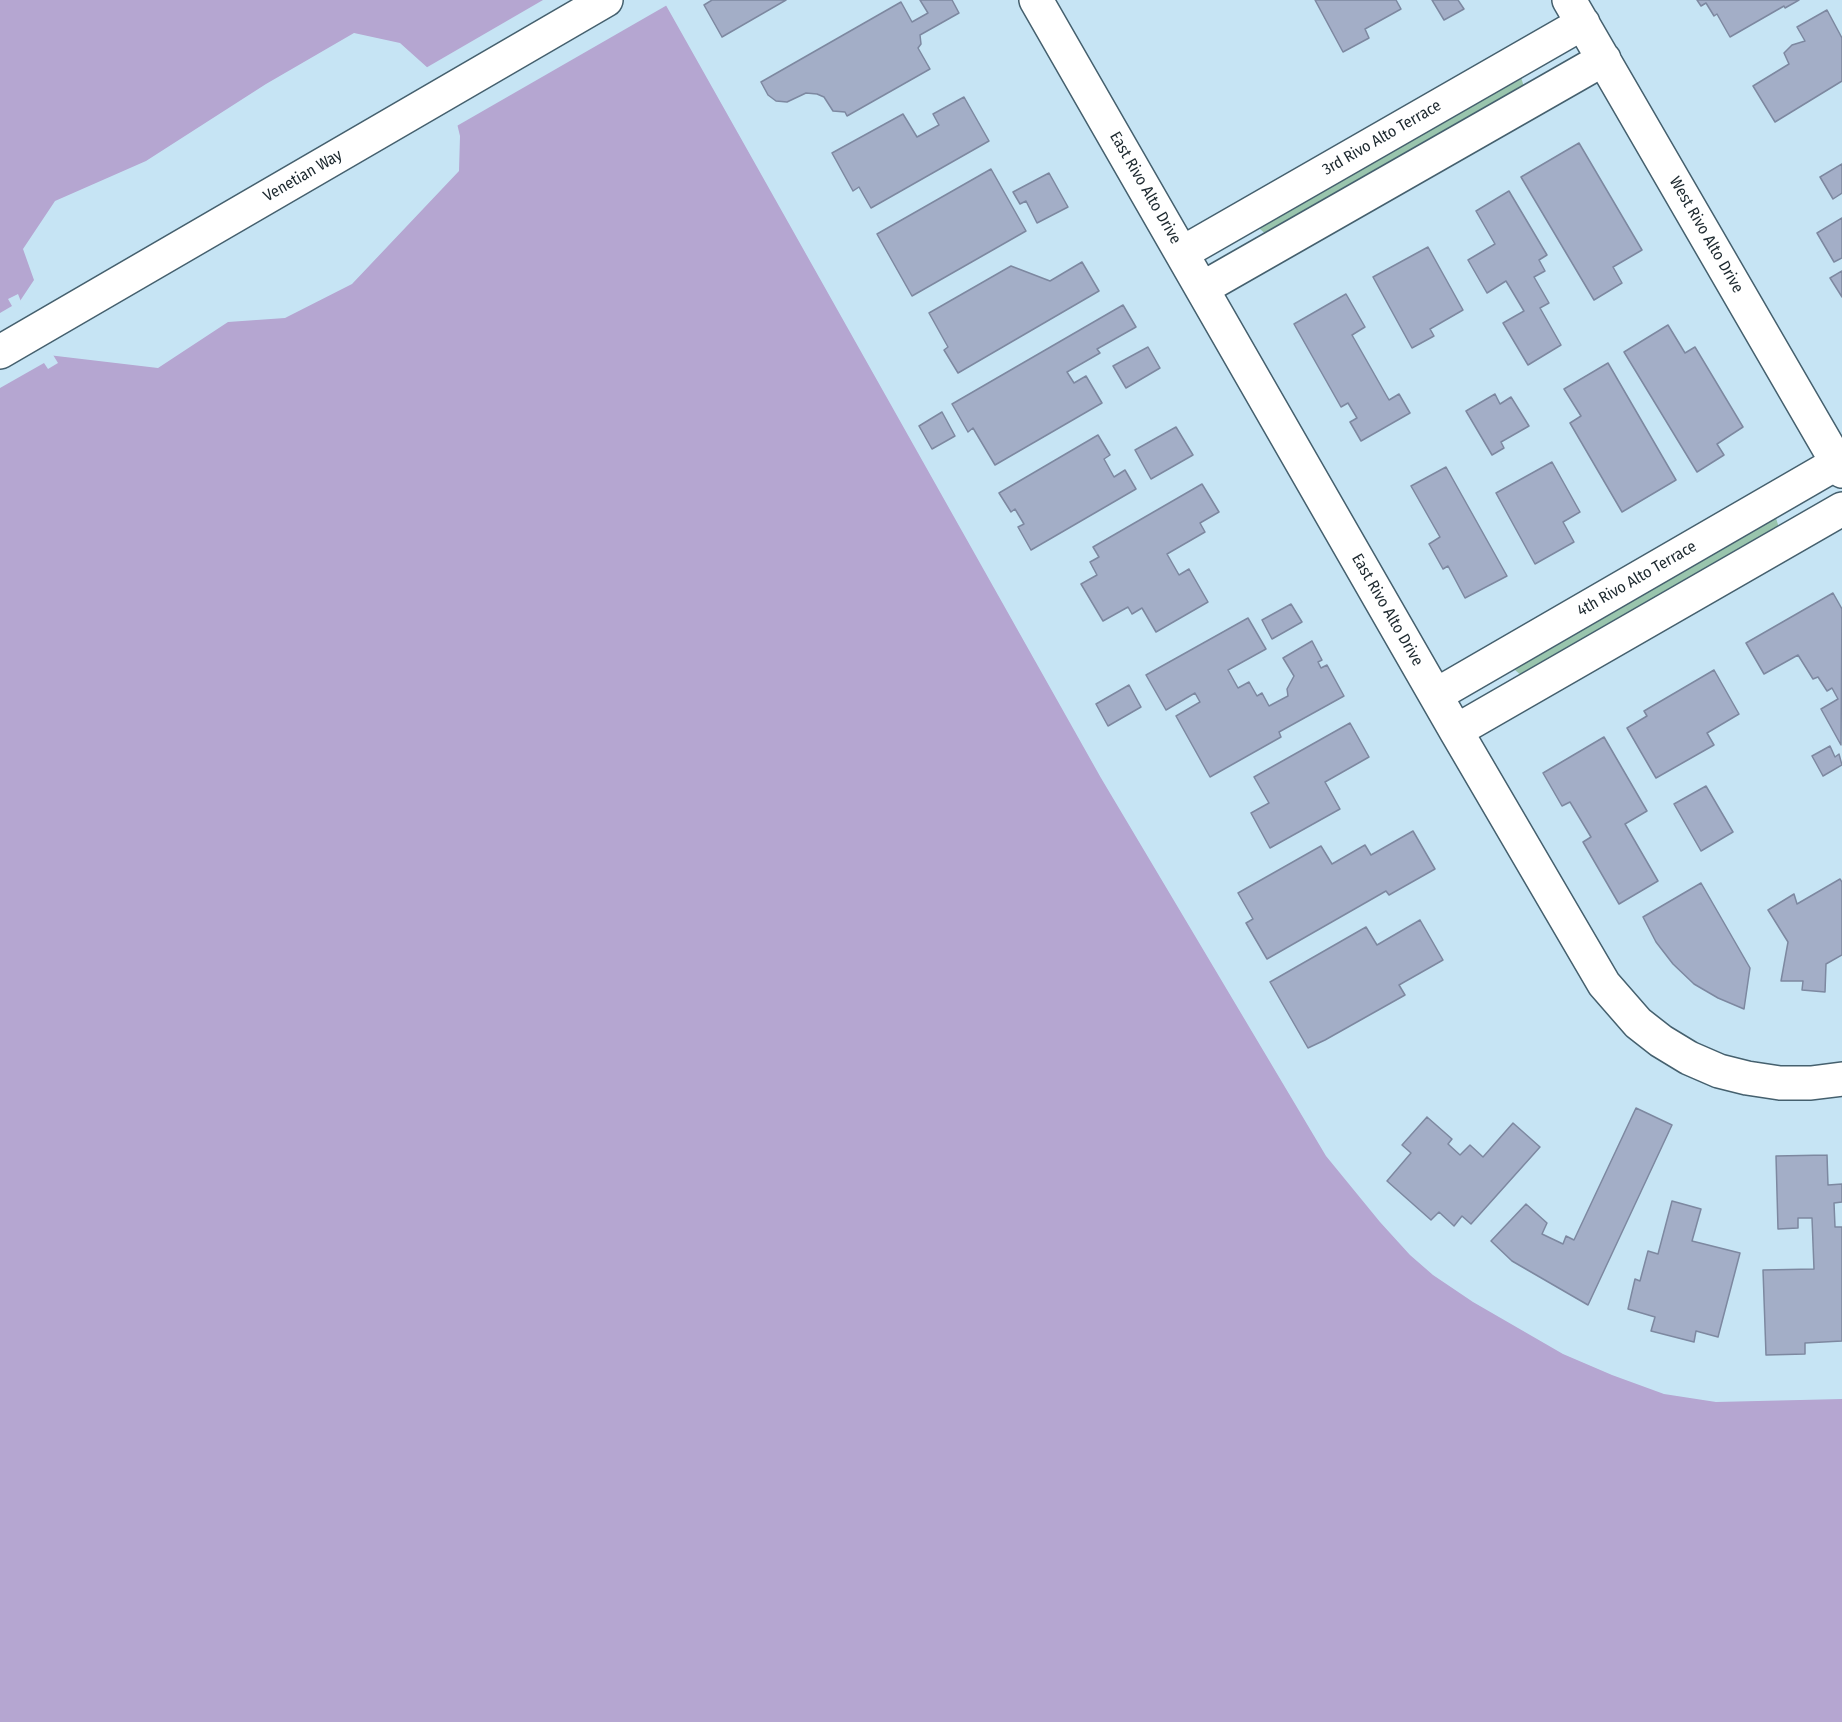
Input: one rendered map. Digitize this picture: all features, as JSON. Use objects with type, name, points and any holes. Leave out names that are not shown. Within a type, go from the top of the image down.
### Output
[{"type":"street","name":"Venetian Way","points":[[0,352],[606,0]]},
{"type":"street","name":"East Rivo Alto Drive","points":[[1036,0],[1588,960],[1604,984],[1638,1023],[1660,1041],[1689,1058],[1737,1076],[1780,1083],[1811,1083],[1842,1079]]},
{"type":"street","name":"3rd Rivo Alto Terrace","points":[[1182,254],[1576,12]]},
{"type":"street","name":"West Rivo Alto Drive","points":[[1576,12],[1840,467]]},
{"type":"street","points":[[1203,288],[1604,58]]},
{"type":"street","name":"4th Rivo Alto Terrace","points":[[1436,695],[1840,467]]},
{"type":"street","points":[[1456,731],[1842,509]]},
{"type":"green space","points":[[1521,77],[1524,87],[1268,236],[1260,229],[1259,223]]},
{"type":"green space","points":[[1772,516],[1776,518],[1779,528],[1523,677],[1515,670],[1515,664]]},
{"type":"shaded area","points":[[0,0],[663,0],[1101,778],[1326,1156],[1380,1222],[1410,1255],[1433,1275],[1473,1302],[1563,1354],[1612,1375],[1664,1394],[1716,1402],[1842,1399],[1842,1722],[0,1722]],"holes":[[[354,33],[400,43],[429,69],[454,111],[460,136],[459,171],[352,284],[285,318],[228,322],[158,368],[48,355],[18,304],[34,280],[23,249],[55,201],[146,161],[266,84]]]},
{"type":"pier","points":[[543,0],[666,0],[669,4],[455,127],[451,112],[424,69]]},
{"type":"pier","points":[[18,294],[58,363],[48,369],[44,363],[0,388],[0,313],[12,306],[8,299]]},
{"type":"building","points":[[712,0],[786,0],[722,37],[704,5]]},
{"type":"building","points":[[920,0],[952,0],[959,13],[920,35],[921,44],[918,48],[930,69],[847,116],[845,112],[833,111],[824,97],[817,94],[806,93],[787,102],[776,101],[768,95],[761,82],[901,2],[912,22],[928,13]]},
{"type":"building","points":[[1315,0],[1396,0],[1401,9],[1365,29],[1369,38],[1343,52]]},
{"type":"building","points":[[1432,0],[1458,0],[1464,9],[1444,20]]},
{"type":"building","points":[[1697,0],[1799,0],[1785,8],[1784,6],[1730,37],[1717,14],[1714,16],[1706,3],[1701,6]]},
{"type":"building","points":[[1827,10],[1842,38],[1842,81],[1775,122],[1753,86],[1789,64],[1784,53],[1792,45],[1805,41],[1797,27]]},
{"type":"building","points":[[964,97],[989,141],[871,208],[859,187],[853,191],[832,153],[903,114],[917,137],[939,125],[933,114]]},
{"type":"building","points":[[1579,143],[1642,250],[1613,267],[1622,283],[1594,300],[1521,177]]},
{"type":"building","points":[[1842,164],[1842,193],[1833,199],[1820,177]]},
{"type":"building","points":[[991,169],[1026,231],[912,296],[877,234]]},
{"type":"building","points":[[1049,173],[1068,207],[1037,223],[1026,201],[1020,204],[1013,192]]},
{"type":"building","points":[[1509,191],[1547,255],[1539,260],[1545,271],[1534,277],[1549,303],[1540,308],[1561,345],[1528,365],[1503,323],[1524,311],[1506,281],[1487,293],[1468,260],[1495,244],[1476,211]]},
{"type":"building","points":[[1842,218],[1842,258],[1834,262],[1817,233]]},
{"type":"building","points":[[1428,247],[1463,310],[1430,329],[1434,336],[1412,348],[1373,277]]},
{"type":"building","points":[[1082,262],[1099,291],[958,373],[944,350],[948,347],[929,313],[1011,266],[1050,281]]},
{"type":"building","points":[[1842,271],[1842,297],[1830,278]]},
{"type":"building","points":[[1346,294],[1365,327],[1352,335],[1389,400],[1399,394],[1410,413],[1361,441],[1350,422],[1357,418],[1348,403],[1341,407],[1294,324]]},
{"type":"building","points":[[1123,305],[1136,327],[1097,349],[1100,353],[1067,372],[1074,383],[1086,376],[1102,403],[995,465],[973,428],[968,432],[952,404]]},
{"type":"building","points":[[1668,325],[1685,353],[1695,347],[1743,427],[1717,444],[1724,455],[1697,472],[1624,352]]},
{"type":"building","points":[[1148,347],[1160,368],[1126,388],[1113,366]]},
{"type":"building","points":[[1608,363],[1676,480],[1622,512],[1570,423],[1581,416],[1564,389]]},
{"type":"building","points":[[1495,394],[1500,404],[1511,397],[1529,426],[1501,442],[1504,448],[1492,455],[1466,411]]},
{"type":"building","points":[[942,412],[955,436],[932,449],[919,426]]},
{"type":"building","points":[[1176,427],[1193,455],[1151,479],[1135,450]]},
{"type":"building","points":[[1098,435],[1110,455],[1104,459],[1114,477],[1125,470],[1136,489],[1031,550],[1018,527],[1024,524],[1015,509],[1011,512],[999,493]]},
{"type":"building","points":[[1552,462],[1580,512],[1563,522],[1574,542],[1535,564],[1496,493]]},
{"type":"building","points":[[1446,467],[1507,576],[1465,598],[1448,566],[1443,569],[1429,544],[1440,537],[1411,486]]},
{"type":"building","points":[[1202,484],[1219,512],[1200,523],[1205,532],[1167,554],[1179,575],[1189,569],[1208,602],[1156,632],[1142,608],[1132,614],[1128,607],[1103,621],[1081,584],[1097,575],[1090,562],[1099,557],[1093,547]]},
{"type":"building","points":[[1833,593],[1842,609],[1841,745],[1821,709],[1838,699],[1832,688],[1827,691],[1818,677],[1813,679],[1798,655],[1764,674],[1746,643]]},
{"type":"building","points":[[1291,604],[1302,622],[1272,639],[1262,620]]},
{"type":"building","points":[[1248,618],[1266,649],[1228,670],[1238,688],[1249,682],[1257,696],[1262,693],[1269,706],[1288,696],[1287,689],[1294,676],[1283,658],[1312,641],[1322,660],[1318,662],[1321,668],[1327,665],[1344,696],[1279,732],[1281,737],[1210,777],[1176,716],[1200,702],[1195,693],[1166,710],[1146,675]]},
{"type":"building","points":[[1714,670],[1739,714],[1707,733],[1714,745],[1656,778],[1627,728],[1647,716],[1644,711]]},
{"type":"building","points":[[1129,685],[1141,707],[1108,726],[1096,704]]},
{"type":"building","points":[[1350,723],[1369,757],[1325,782],[1340,809],[1270,848],[1251,813],[1269,803],[1254,777]]},
{"type":"building","points":[[1604,737],[1647,811],[1625,824],[1658,881],[1619,904],[1583,842],[1591,837],[1570,802],[1562,806],[1543,773]]},
{"type":"building","points":[[1830,746],[1835,757],[1839,754],[1842,765],[1823,776],[1812,756]]},
{"type":"building","points":[[1706,786],[1733,832],[1701,851],[1674,804]]},
{"type":"building","points":[[1413,831],[1435,869],[1389,895],[1386,891],[1267,959],[1246,923],[1253,919],[1238,893],[1321,846],[1332,864],[1365,845],[1371,855]]},
{"type":"building","points":[[1840,879],[1842,882],[1842,955],[1826,964],[1825,992],[1802,990],[1803,981],[1781,981],[1788,942],[1768,910],[1794,894],[1797,904]]},
{"type":"building","points":[[1701,883],[1750,968],[1744,1009],[1694,984],[1673,964],[1656,942],[1643,917]]},
{"type":"building","points":[[1420,920],[1443,960],[1399,985],[1405,995],[1308,1048],[1270,982],[1366,927],[1377,945]]},
{"type":"building","points":[[1636,1108],[1672,1125],[1588,1305],[1512,1261],[1491,1241],[1526,1204],[1547,1223],[1542,1234],[1563,1244],[1566,1236],[1574,1240]]},
{"type":"building","points":[[1427,1117],[1452,1139],[1448,1144],[1460,1155],[1470,1145],[1483,1157],[1513,1123],[1540,1147],[1471,1224],[1462,1216],[1454,1226],[1439,1212],[1431,1220],[1387,1181],[1411,1153],[1402,1145]]},
{"type":"building","points":[[1827,1155],[1828,1185],[1842,1184],[1842,1202],[1834,1203],[1835,1227],[1842,1227],[1842,1341],[1805,1343],[1805,1354],[1766,1355],[1763,1270],[1814,1269],[1812,1218],[1798,1218],[1798,1228],[1778,1229],[1776,1156]]},
{"type":"building","points":[[1672,1201],[1701,1209],[1692,1241],[1740,1253],[1718,1337],[1696,1331],[1694,1342],[1651,1331],[1655,1317],[1628,1309],[1635,1279],[1640,1281],[1648,1251],[1658,1254]]}]
